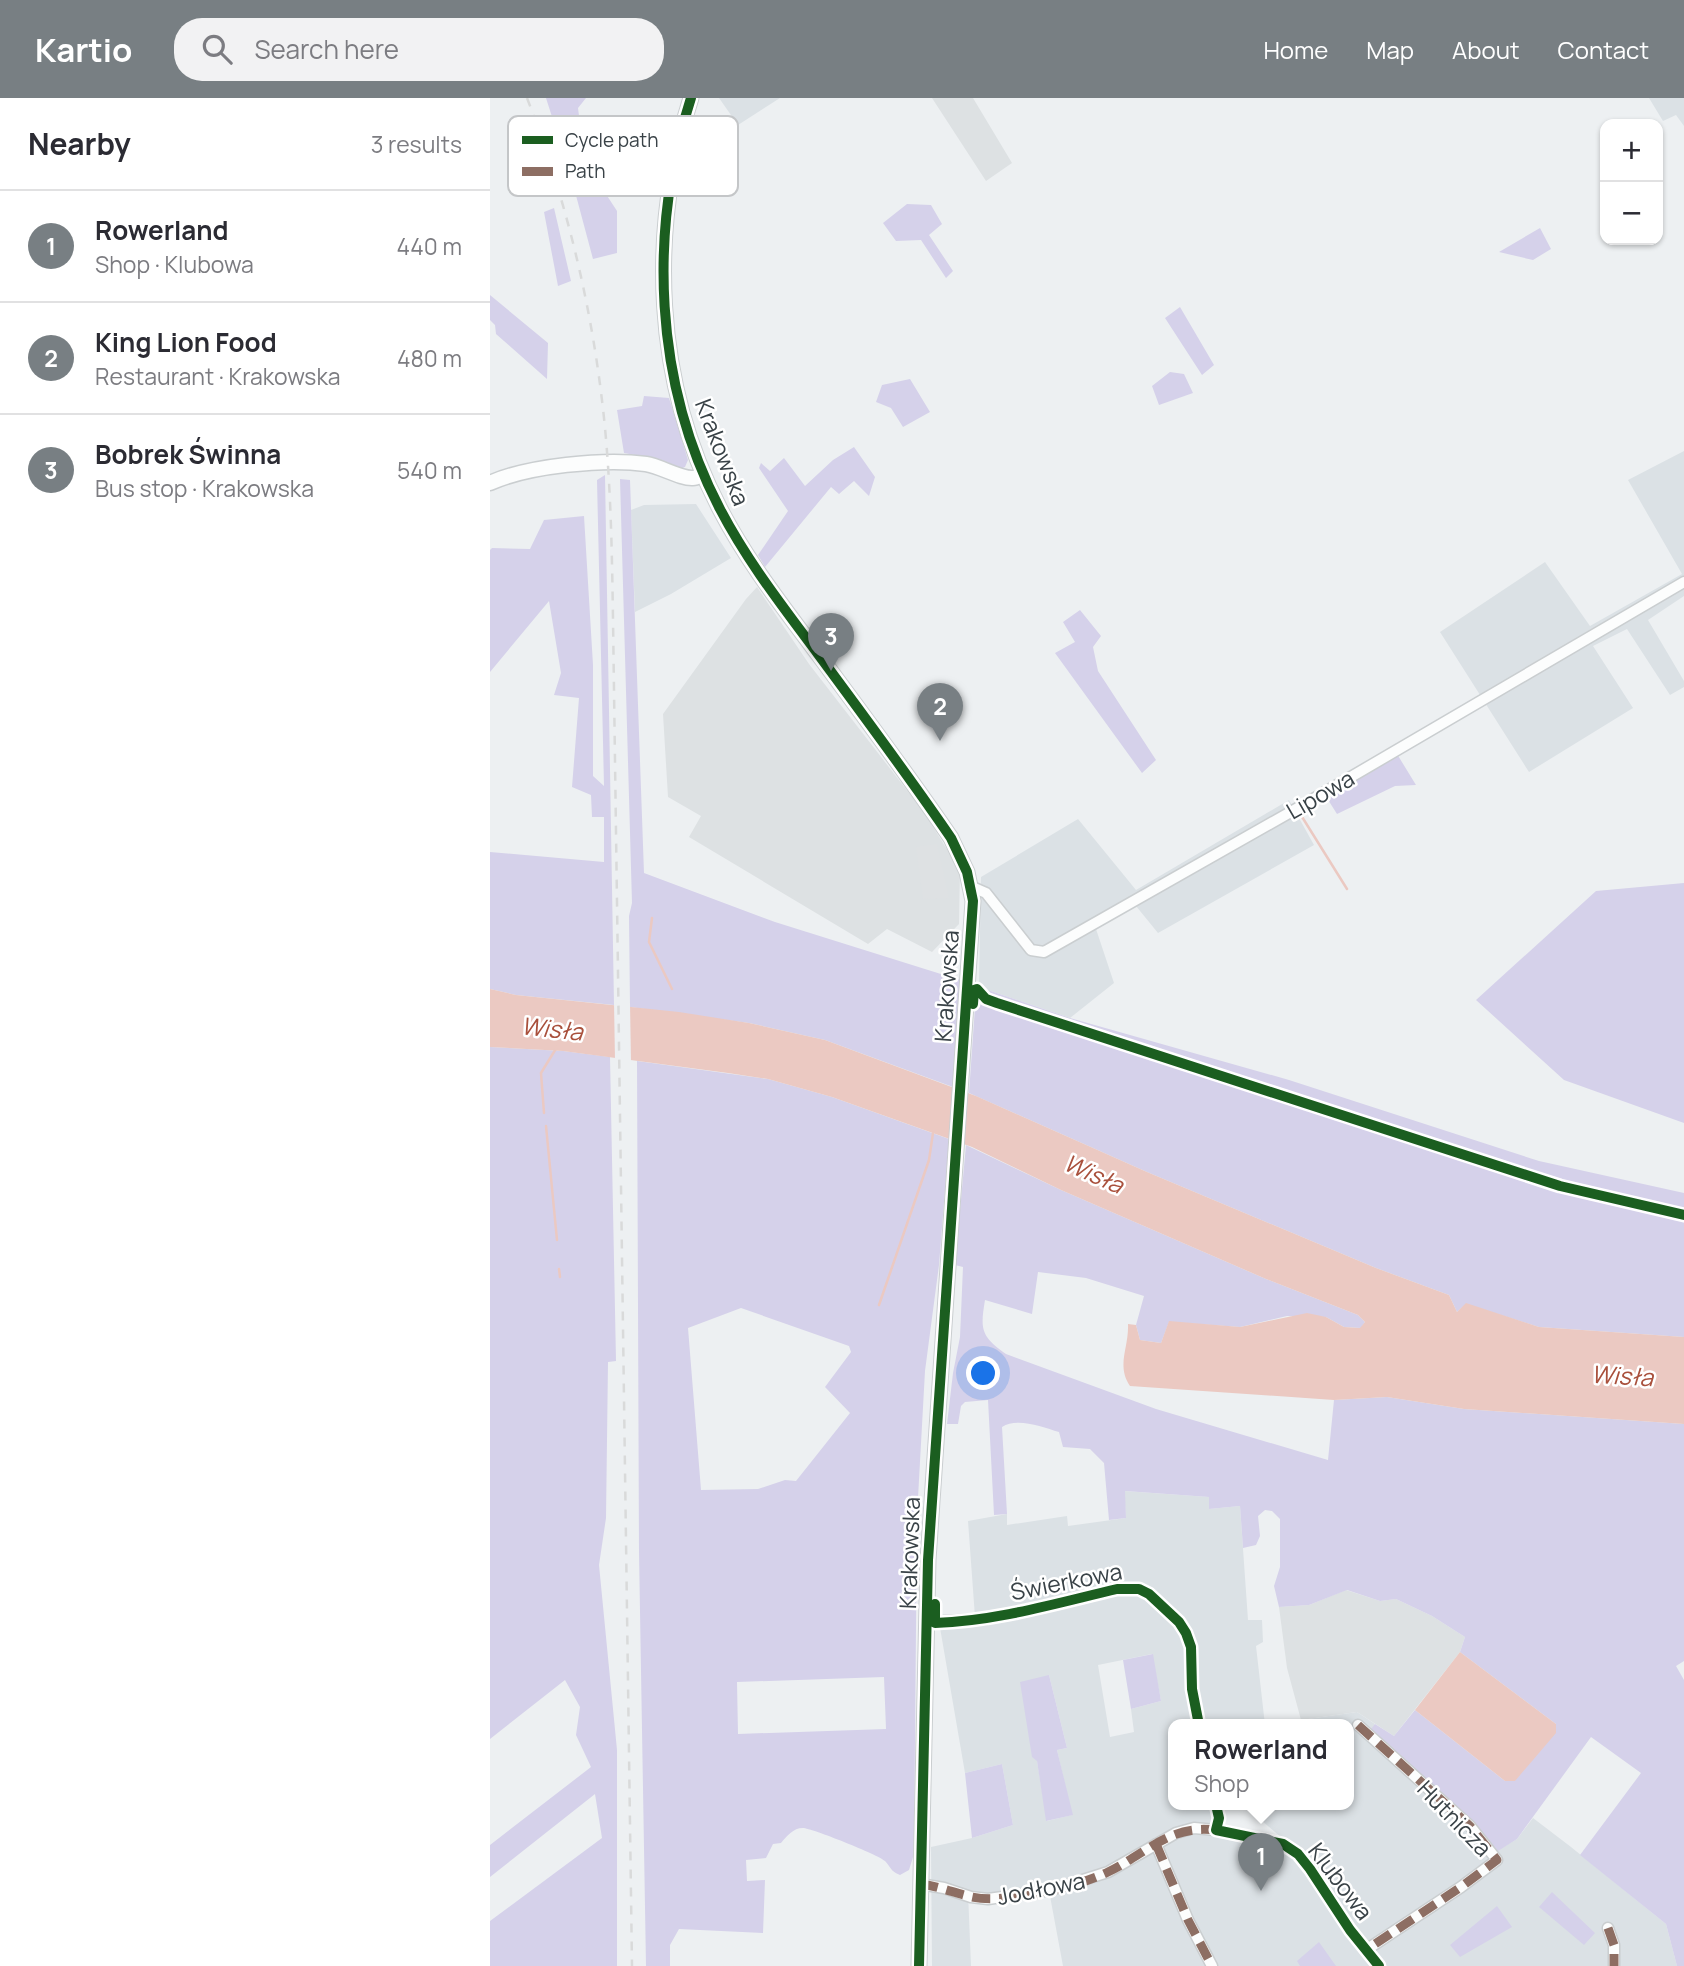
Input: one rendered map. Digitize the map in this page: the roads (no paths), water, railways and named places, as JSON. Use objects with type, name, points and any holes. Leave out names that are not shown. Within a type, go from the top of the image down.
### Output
[{"type":"street","name":"Krakowska","points":[[686,116],[691,98]]},
{"type":"street","name":"Krakowska","points":[[669,196],[663,276],[666,333],[675,384],[703,474],[719,508],[755,568],[951,838],[967,872],[973,901],[928,1560],[919,1966]]},
{"type":"street","points":[[490,483],[536,470],[607,463],[649,464],[692,478],[703,474]]},
{"type":"street","name":"Lipowa","points":[[970,886],[986,893],[1031,950],[1044,952],[1315,798],[1684,582]]},
{"type":"street","name":"Świerkowa","points":[[927,1622],[986,1619],[1117,1589],[1139,1589],[1159,1602],[1186,1633],[1191,1647],[1192,1689],[1198,1719]]},
{"type":"street","name":"Hutnicza","points":[[1357,1725],[1470,1826],[1497,1860],[1366,1950]]},
{"type":"street","points":[[1216,1830],[1219,1818],[1217,1810]]},
{"type":"street","name":"Jodłowa","points":[[920,1884],[988,1899],[1051,1890],[1108,1872],[1176,1833],[1194,1828],[1216,1830]]},
{"type":"street","name":"Klubowa","points":[[1216,1830],[1283,1844],[1298,1854],[1379,1966]]},
{"type":"street","points":[[1156,1843],[1188,1920],[1212,1966]]},
{"type":"street","points":[[1608,1928],[1614,1945],[1614,1966]]},
{"type":"water","name":"Wisła","points":[[490,989],[516,995],[679,1012],[749,1023],[825,1040],[976,1096],[1147,1172],[1376,1268],[1449,1295],[1457,1312],[1466,1303],[1539,1327],[1684,1337],[1684,1424],[1464,1409],[1387,1397],[1334,1400],[1130,1386],[1123,1363],[1128,1324],[1136,1325],[1140,1340],[1161,1343],[1169,1321],[1240,1327],[1307,1313],[1326,1317],[1344,1327],[1360,1328],[1365,1322],[1358,1315],[1266,1279],[1061,1190],[972,1147],[832,1097],[768,1079],[728,1073],[563,1051],[490,1047]]},
{"type":"water","points":[[1460,1652],[1556,1724],[1556,1733],[1515,1781],[1505,1781],[1415,1710]]},
{"type":"waterway","points":[[1299,812],[1347,889]]},
{"type":"waterway","points":[[652,918],[649,942],[672,989]]},
{"type":"waterway","name":"Wisła","points":[[544,1113],[541,1073],[557,1047]]},
{"type":"waterway","points":[[546,1126],[557,1240]]},
{"type":"waterway","points":[[879,1305],[929,1160],[933,1133]]},
{"type":"waterway","points":[[559,1269],[560,1277]]},
{"type":"railway","points":[[527,98],[534,116]]},
{"type":"railway","points":[[560,196],[594,344],[605,428],[612,547],[632,1966]]},
{"type":"place","name":"Bobrek Świnna","points":[[831,671]]},
{"type":"place","name":"King Lion Food","points":[[940,741]]},
{"type":"place","name":"Rowerland","points":[[1261,1891]]}]
